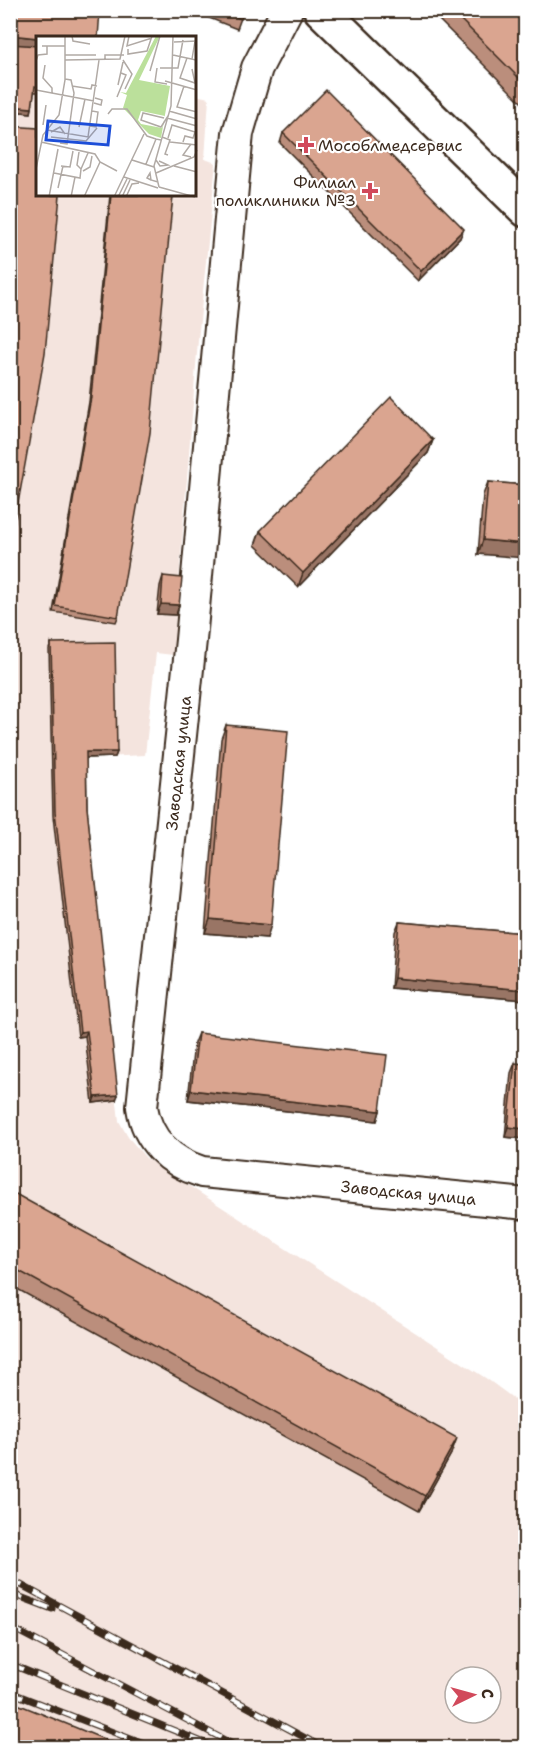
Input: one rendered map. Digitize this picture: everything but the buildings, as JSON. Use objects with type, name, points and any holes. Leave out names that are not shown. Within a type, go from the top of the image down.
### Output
[{"type":"main road","points":[[329,13],[525,210]]},
{"type":"street","name":"Заводская улица","points":[[287,10],[257,68],[238,133],[191,640],[142,1107],[144,1121],[150,1135],[173,1159],[187,1168],[202,1172],[525,1204]]},
{"type":"shaded area","points":[[10,49],[36,59],[36,196],[196,196],[196,95],[209,98],[205,159],[216,163],[198,340],[173,655],[156,653],[145,755],[84,758],[85,813],[119,1121],[128,1137],[146,1158],[487,1379],[525,1407],[525,1747],[11,1747]]},
{"type":"railway","points":[[10,1579],[324,1748]]},
{"type":"railway","points":[[10,1593],[52,1609]]},
{"type":"railway","points":[[10,1627],[240,1748]]},
{"type":"railway","points":[[10,1664],[217,1748]]},
{"type":"railway","points":[[10,1692],[154,1748]]},
{"type":"place","name":"Мособлмедсервис","points":[[306,145]]},
{"type":"place","name":"Филиал поликлиники №3","points":[[370,191]]}]
